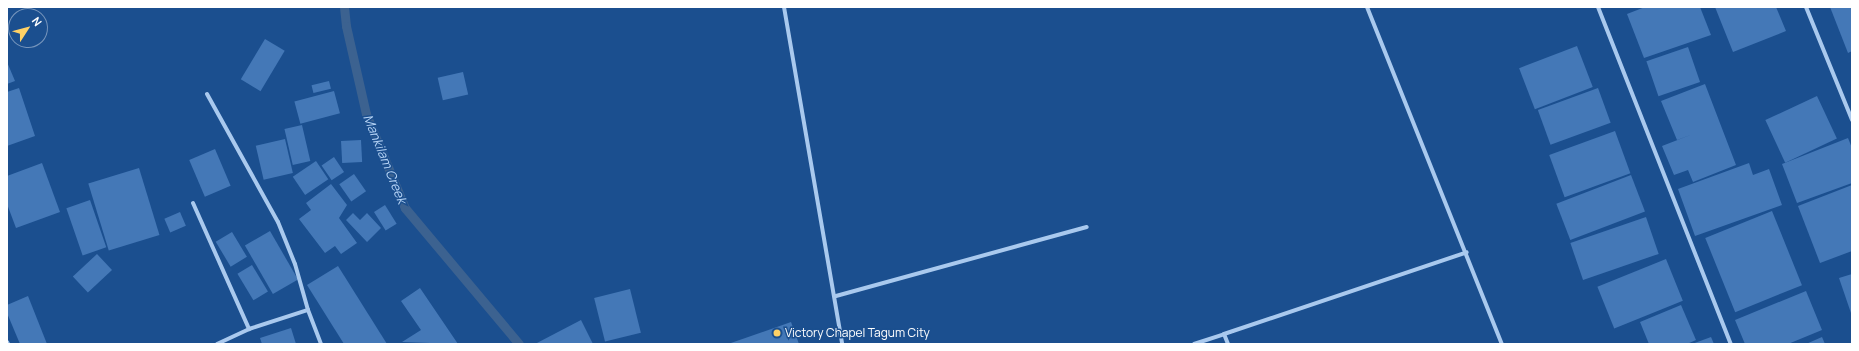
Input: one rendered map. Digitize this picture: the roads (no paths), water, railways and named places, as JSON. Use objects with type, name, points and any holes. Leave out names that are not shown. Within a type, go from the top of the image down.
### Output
[{"type":"street","points":[[784,7],[836,296],[842,344]]},
{"type":"street","points":[[1367,7],[1467,252],[1502,344]]},
{"type":"street","points":[[1598,7],[1731,344]]},
{"type":"street","points":[[1806,7],[1852,120]]},
{"type":"street","points":[[207,94],[278,222],[295,264],[308,310],[321,344]]},
{"type":"street","points":[[193,202],[249,329]]},
{"type":"street","points":[[836,296],[1087,227]]},
{"type":"street","points":[[1194,344],[1467,252]]},
{"type":"street","points":[[217,344],[249,329],[308,310]]},
{"type":"street","points":[[1224,334],[1228,344]]},
{"type":"waterway","name":"Mankilam Creek","points":[[344,7],[346,26],[366,114],[405,208],[519,344]]},
{"type":"place","name":"Victory Chapel Tagum City","points":[[777,333]]}]
